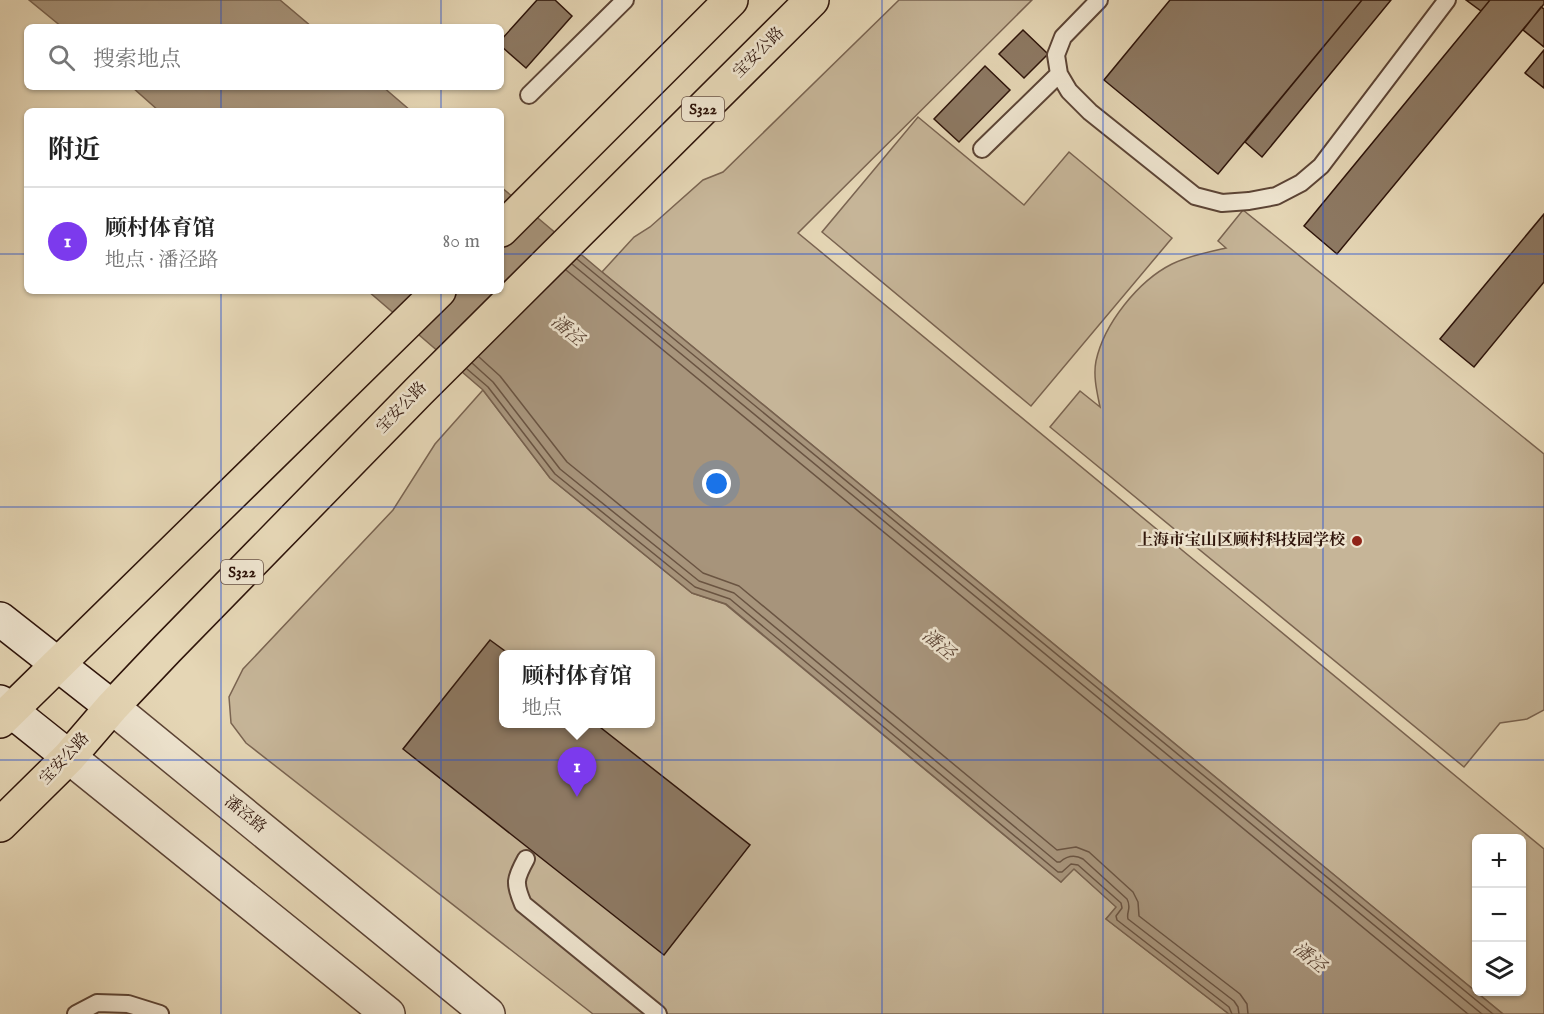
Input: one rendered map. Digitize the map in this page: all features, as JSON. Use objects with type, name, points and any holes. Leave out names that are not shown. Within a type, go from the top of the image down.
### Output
[{"type":"main road","points":[[504,227],[730,0]]},
{"type":"main road","name":"宝安公路","points":[[0,825],[69,757],[112,707],[419,391],[812,0]]},
{"type":"main road","points":[[3,711],[57,665],[435,294]]},
{"type":"street","name":"潘泾路","points":[[0,619],[112,707],[488,1014]]},
{"type":"street","points":[[3,711],[69,757],[388,1014]]},
{"type":"lane","points":[[530,95],[625,0]]},
{"type":"lane","points":[[1099,0],[1063,37],[1056,55],[1059,74],[1068,91],[1090,112],[1195,196],[1222,203],[1276,196],[1301,183],[1321,166],[1447,0]]},
{"type":"lane","points":[[982,150],[1059,74]]},
{"type":"lane","points":[[526,859],[518,873],[516,888],[524,904],[658,1014]]},
{"type":"lane","points":[[76,1014],[97,1004],[128,1004],[160,1014]]},
{"type":"shaded area","points":[[899,0],[1032,0],[798,233],[1526,834],[1472,834],[1472,989],[602,272],[634,237],[650,227],[703,180],[723,172]]},
{"type":"shaded area","points":[[918,117],[1024,205],[1069,152],[1172,238],[1031,406],[822,232]]},
{"type":"shaded area","points":[[1243,210],[1544,454],[1544,710],[1527,719],[1500,723],[1464,767],[1050,427],[1080,391],[1100,407],[1095,372],[1100,347],[1106,333],[1135,292],[1172,264],[1191,256],[1226,248],[1218,241]]},
{"type":"shaded area","points":[[483,390],[550,478],[692,593],[725,604],[1061,882],[1073,868],[1117,907],[1106,919],[1229,1014],[593,1014],[246,743],[231,723],[229,697],[243,669],[393,510],[435,444]]},
{"type":"shaded area","points":[[1526,834],[1544,849],[1544,1014],[1503,1014],[1481,996],[1526,996]]},
{"type":"water","points":[[29,0],[280,0],[308,24],[58,24]]},
{"type":"water","points":[[135,90],[386,90],[408,108],[156,108]]},
{"type":"water","name":"潘泾","points":[[504,190],[1472,988],[1472,996],[1481,996],[1503,1014],[1229,1014],[1106,919],[1116,907],[1074,869],[1061,882],[726,604],[692,593],[550,478],[483,390],[371,294],[504,294]]},
{"type":"building","points":[[537,0],[555,0],[572,16],[526,68],[504,49],[504,37]]},
{"type":"building","points":[[1170,0],[1362,0],[1218,174],[1104,80]]},
{"type":"building","points":[[1362,0],[1391,0],[1262,157],[1245,142]]},
{"type":"building","points":[[1466,0],[1490,0],[1481,11]]},
{"type":"building","points":[[1490,0],[1544,0],[1544,4],[1337,254],[1304,226]]},
{"type":"building","points":[[1541,7],[1544,9],[1544,47],[1523,30]]},
{"type":"building","points":[[1023,30],[1048,54],[1024,78],[999,54]]},
{"type":"building","points":[[1544,50],[1544,88],[1525,73]]},
{"type":"building","points":[[985,66],[1010,90],[959,142],[934,119]]},
{"type":"building","points":[[1544,214],[1544,282],[1474,367],[1440,339]]},
{"type":"building","points":[[490,640],[504,650],[499,650],[499,728],[601,728],[750,845],[664,955],[403,749]]},
{"type":"place","name":"上海市宝山区顾村科技园学校","points":[[1357,541]]},
{"type":"place","name":"顾村体育馆","points":[[577,797]]}]
